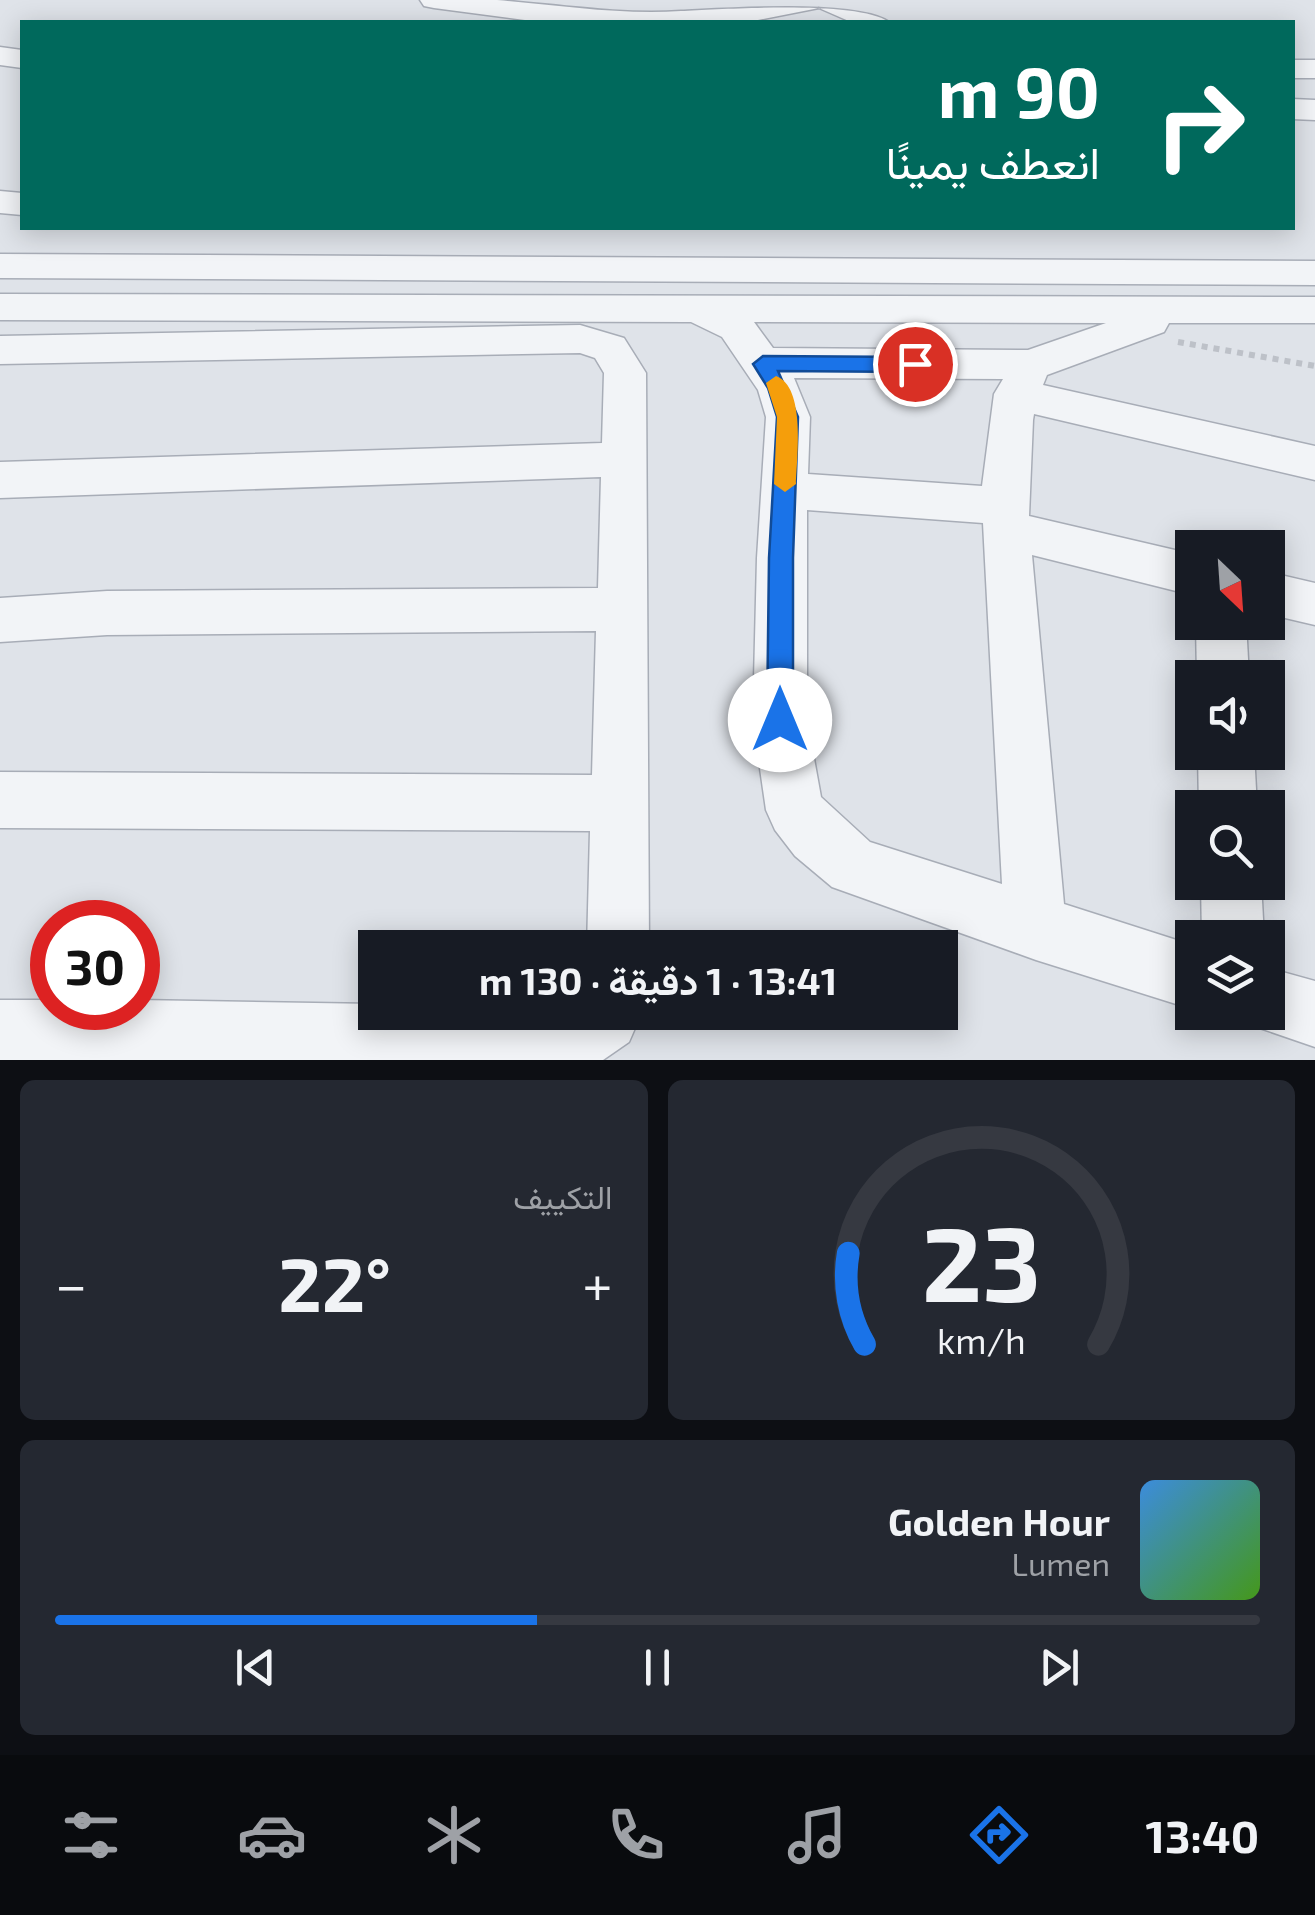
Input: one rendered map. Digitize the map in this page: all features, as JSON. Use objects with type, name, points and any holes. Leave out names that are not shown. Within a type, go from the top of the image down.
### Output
[{"type":"street","points":[[434,0],[521,12],[643,20]]},
{"type":"street","points":[[521,12],[550,11],[599,0]]},
{"type":"street","points":[[652,0],[653,7],[670,20]]},
{"type":"street","points":[[696,20],[753,15],[820,0],[869,20]]},
{"type":"street","points":[[0,266],[1315,273]]},
{"type":"street","points":[[694,307],[736,327],[778,386],[788,417],[780,720],[795,810],[816,835],[852,866],[1175,971]]},
{"type":"street","points":[[2,321],[694,307],[1315,310]]},
{"type":"street","points":[[1022,380],[1121,332],[1180,310]]},
{"type":"street","points":[[2,321],[123,342],[287,346],[588,340],[616,351],[625,373],[618,930]]},
{"type":"street","points":[[763,364],[1022,380],[1315,463]]},
{"type":"street","points":[[1022,380],[1006,446],[1006,518],[1015,694],[1036,928]]},
{"type":"street","points":[[0,480],[624,459]]},
{"type":"street","points":[[784,490],[1006,518],[1175,569]]},
{"type":"street","points":[[1285,596],[1315,604]]},
{"type":"street","points":[[0,620],[107,614],[621,609]]},
{"type":"street","points":[[0,800],[617,803]]},
{"type":"street","points":[[1285,1005],[1315,1014]]},
{"type":"street","points":[[0,1033],[276,1033],[557,1044],[593,1030]]},
{"type":"path","points":[[1121,332],[1315,366]]},
{"type":"slow traffic","points":[[776,383],[788,417],[785,484]]},
{"type":"route","points":[[780,720],[781,558],[788,417],[778,386],[763,364],[915,364]]}]
